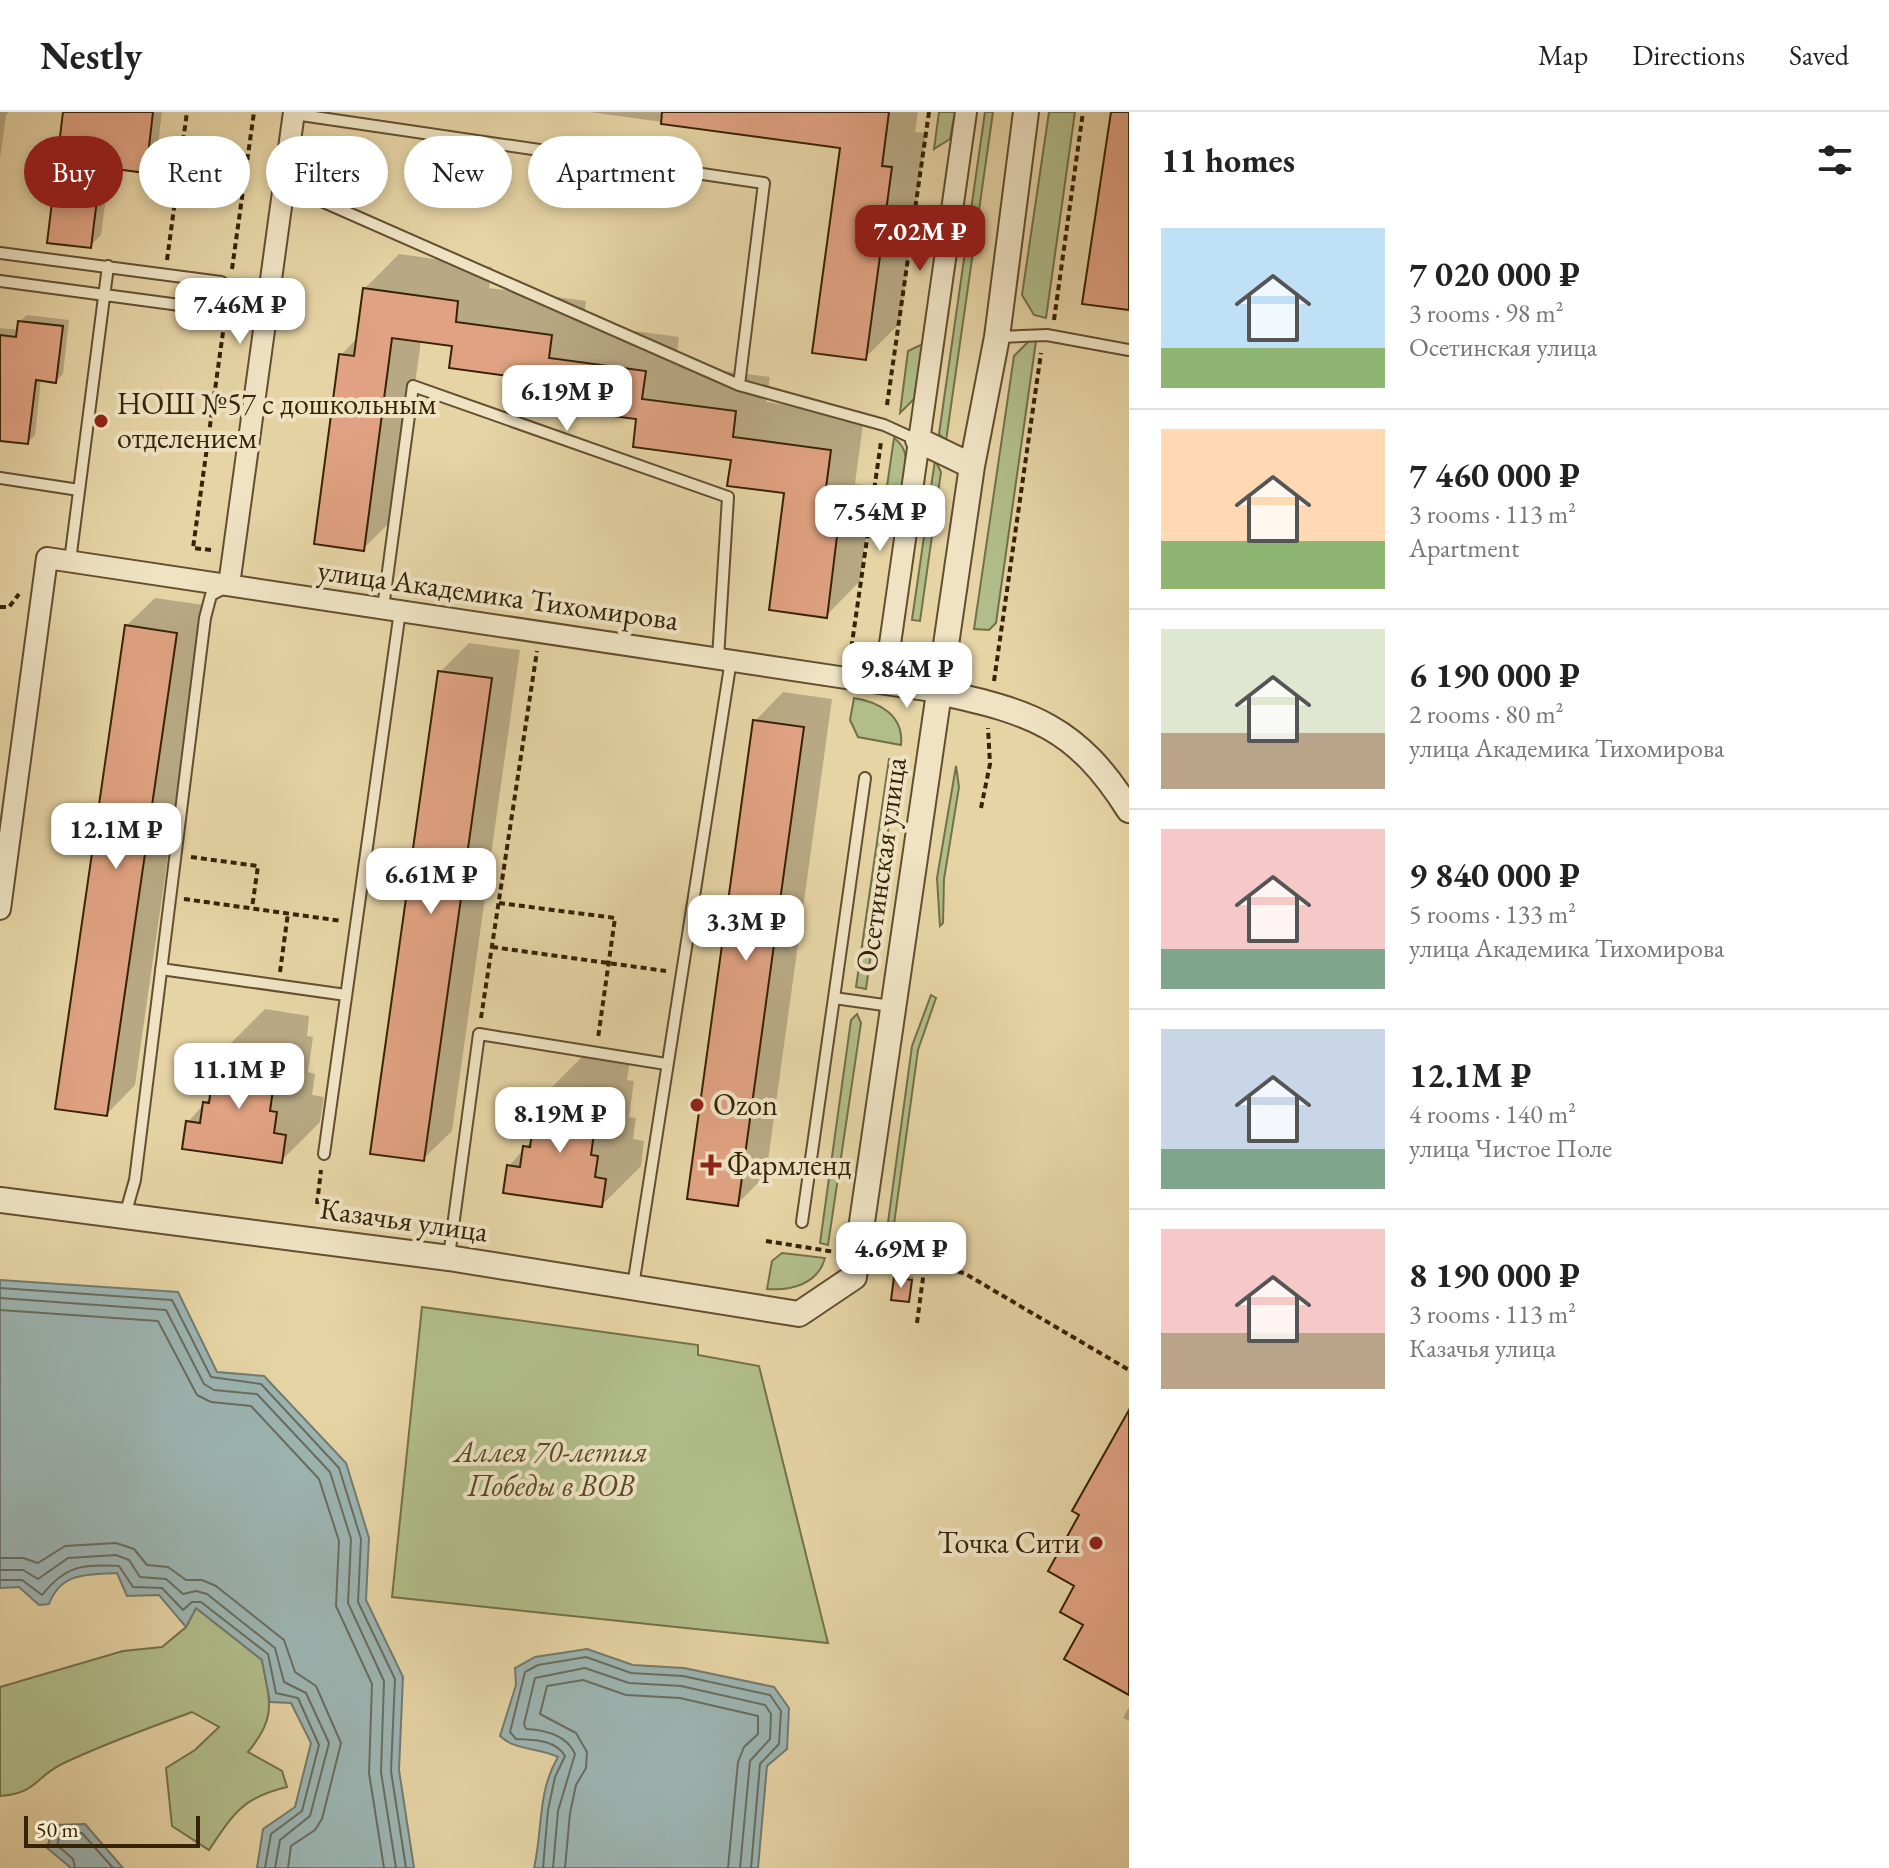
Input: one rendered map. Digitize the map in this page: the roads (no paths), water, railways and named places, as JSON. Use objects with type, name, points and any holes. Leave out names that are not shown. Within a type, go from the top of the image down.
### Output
[{"type":"street","points":[[886,672],[966,112]]},
{"type":"street","name":"Осетинская улица","points":[[799,1314],[854,1277],[972,466],[997,337],[1026,112]]},
{"type":"street","points":[[291,136],[294,113]]},
{"type":"street","points":[[229,585],[282,208]]},
{"type":"street","points":[[918,440],[972,466]]},
{"type":"street","name":"улица Академика Тихомирова","points":[[0,909],[47,558],[939,692]]},
{"type":"street","points":[[939,692],[992,703],[1053,728],[1095,762],[1129,810]]},
{"type":"street","name":"Казачья улица","points":[[0,1200],[449,1258],[799,1314]]},
{"type":"lane","points":[[294,113],[764,183],[739,385]]},
{"type":"lane","points":[[337,208],[739,385],[884,425],[918,440]]},
{"type":"lane","points":[[0,253],[221,282],[245,299]]},
{"type":"lane","points":[[70,561],[108,266]]},
{"type":"lane","points":[[0,281],[217,310],[245,299],[269,302]]},
{"type":"lane","points":[[997,337],[1047,335],[1129,350]]},
{"type":"lane","points":[[324,1154],[356,923],[413,386],[728,497],[724,659],[633,1286]]},
{"type":"lane","points":[[0,478],[79,490]]},
{"type":"lane","points":[[125,1215],[135,1180],[205,618],[211,595],[229,585]]},
{"type":"lane","points":[[802,1222],[865,778]]},
{"type":"lane","points":[[161,969],[346,995]]},
{"type":"lane","points":[[834,998],[893,1007]]},
{"type":"lane","points":[[449,1258],[479,1034],[666,1064]]},
{"type":"water","points":[[0,1280],[178,1292],[217,1372],[264,1376],[346,1463],[369,1538],[366,1600],[403,1677],[399,1770],[414,1868],[257,1868],[263,1829],[295,1807],[311,1743],[291,1703],[270,1702],[262,1660],[196,1608],[186,1627],[159,1595],[127,1596],[117,1573],[76,1577],[60,1586],[49,1604],[39,1605],[19,1587],[0,1588]]},
{"type":"water","points":[[587,1649],[633,1665],[684,1668],[774,1687],[789,1708],[787,1749],[767,1766],[758,1868],[534,1868],[544,1797],[558,1757],[520,1747],[500,1736],[516,1685],[515,1668],[535,1657]]},
{"type":"water","points":[[85,1824],[123,1868],[71,1868],[47,1848],[54,1825]]},
{"type":"place","name":"НОШ №57 с дошкольным отделением","points":[[101,421]]},
{"type":"place","name":"Ozon","points":[[697,1105]]},
{"type":"place","name":"Фармленд","points":[[711,1165]]},
{"type":"place","name":"Точка Сити","points":[[1096,1543]]},
{"type":"park label","name":"Аллея 70-летия Победы в ВОВ","points":[[551,1469]]}]
